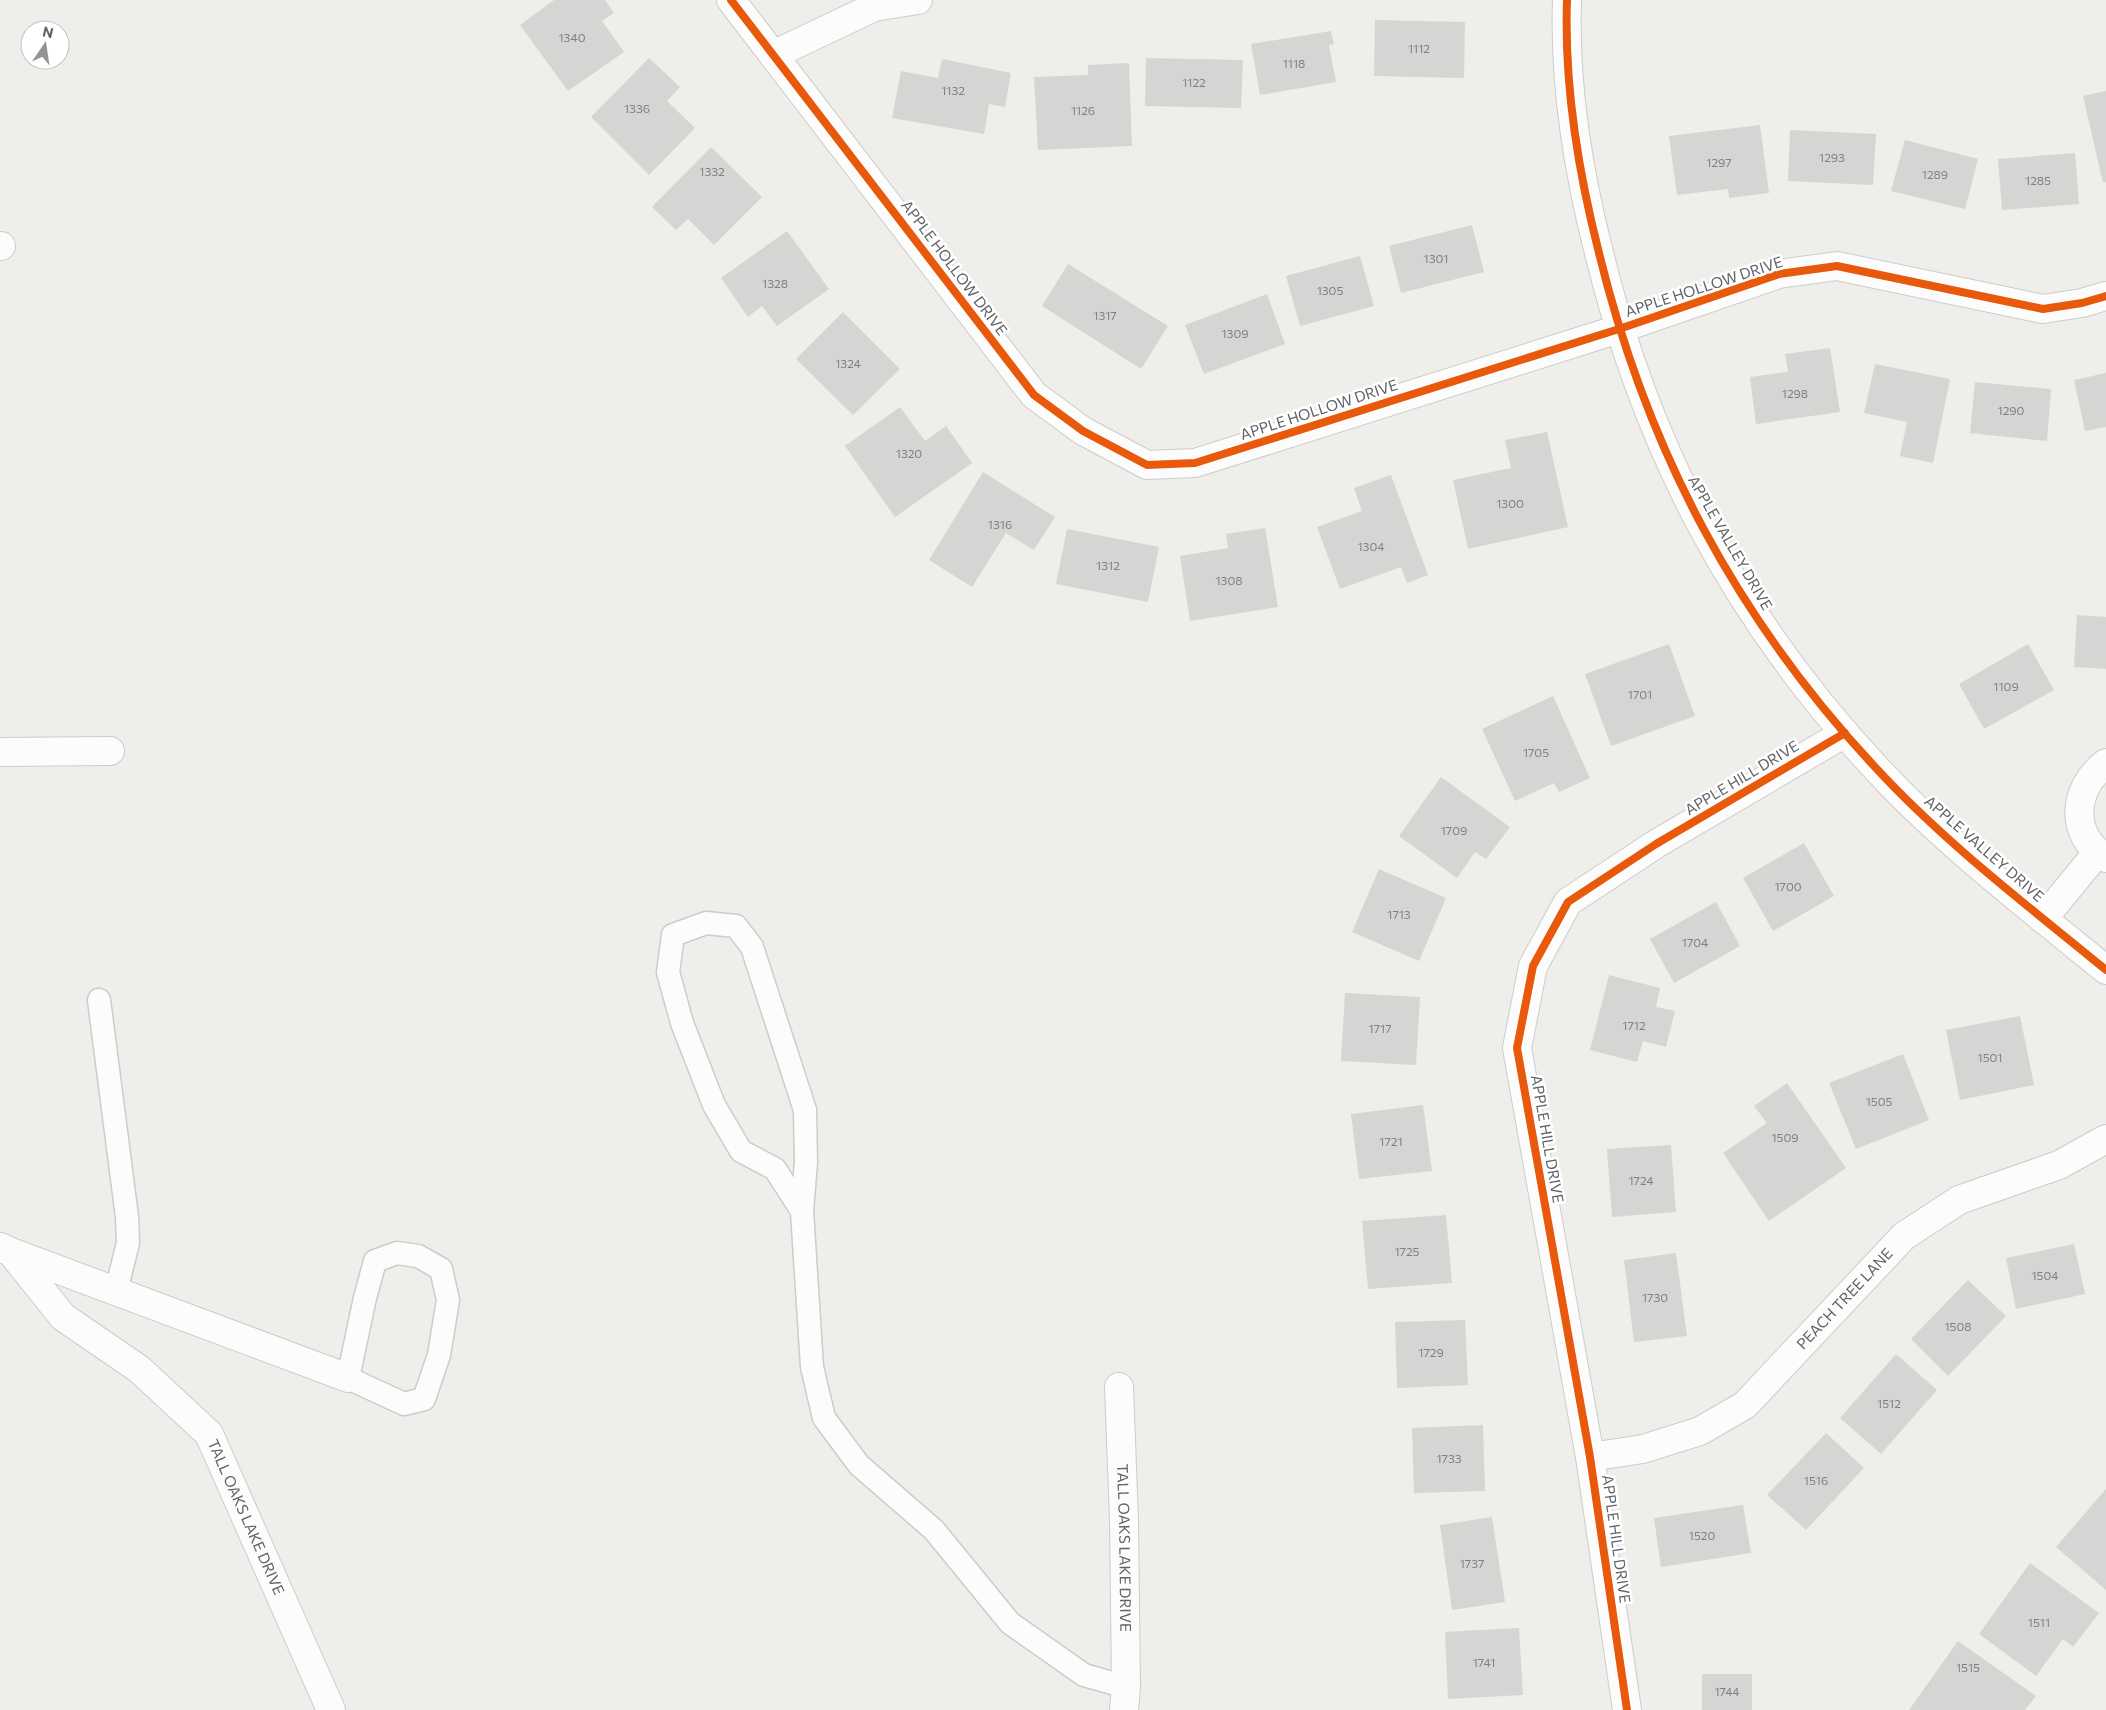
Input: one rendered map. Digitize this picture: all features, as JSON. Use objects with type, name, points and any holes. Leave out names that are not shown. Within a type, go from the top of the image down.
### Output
[{"type":"street","name":"APPLE HOLLOW DRIVE","points":[[731,0],[1034,395],[1083,431],[1147,465],[1195,463],[1619,329],[1779,274],[1837,266],[2043,309],[2082,303],[2106,296]]},
{"type":"street","points":[[773,55],[874,7],[918,0]]},
{"type":"street","name":"APPLE VALLEY DRIVE","points":[[1567,0],[1570,72],[1582,180],[1589,216],[1619,329],[1654,427],[1699,524],[1743,598],[1769,637],[1844,733],[1936,828],[2106,970]]},
{"type":"street","name":"APPLE HILL DRIVE","points":[[1627,1710],[1590,1457],[1517,1048],[1533,966],[1568,902],[1656,844],[1844,733]]},
{"type":"street","points":[[0,752],[110,751]]},
{"type":"street","points":[[2043,919],[2102,855],[2084,835],[2079,814],[2082,792],[2093,773],[2106,763]]},
{"type":"street","name":"PEACH TREE LANE","points":[[1590,1457],[1643,1448],[1700,1431],[1745,1405],[1904,1236],[1959,1200],[2059,1165],[2106,1138]]},
{"type":"street","name":"TALL OAKS LAKE DRIVE","points":[[5,1249],[348,1378]]},
{"type":"street","name":"TALL OAKS LAKE DRIVE","points":[[5,1249],[62,1317],[139,1369],[209,1434],[331,1710]]},
{"type":"street","name":"TALL OAKS LAKE DRIVE","points":[[1119,1387],[1124,1520],[1125,1699]]},
{"type":"lane","points":[[802,1212],[775,1170],[741,1151],[714,1105],[682,1023],[668,972],[673,935],[706,923],[736,926],[752,948],[805,1110],[806,1162],[802,1212],[812,1367],[824,1418],[859,1465],[934,1530],[1010,1623],[1084,1676],[1125,1699]]},
{"type":"lane","points":[[99,1000],[127,1217],[128,1243],[116,1291]]},
{"type":"lane","points":[[396,1252],[418,1256],[441,1269],[448,1300],[439,1355],[424,1399],[404,1404],[348,1378],[375,1261],[396,1252]]},
{"type":"building","points":[[554,0],[605,0],[614,13],[602,21],[624,52],[568,91],[520,25]]},
{"type":"building","points":[[1375,20],[1465,22],[1464,78],[1374,76]]},
{"type":"building","points":[[1331,31],[1334,44],[1329,45],[1336,82],[1260,95],[1251,44]]},
{"type":"building","points":[[649,58],[680,87],[667,101],[695,128],[649,175],[591,117]]},
{"type":"building","points":[[1146,58],[1243,60],[1241,108],[1145,106]]},
{"type":"building","points":[[942,59],[1011,73],[1005,107],[989,104],[984,134],[892,118],[901,71],[938,78]]},
{"type":"building","points":[[1129,63],[1132,146],[1038,150],[1034,77],[1088,75],[1088,65]]},
{"type":"building","points":[[2106,91],[2106,182],[2103,183],[2083,96]]},
{"type":"building","points":[[1760,125],[1769,193],[1729,198],[1728,189],[1677,195],[1669,136]]},
{"type":"building","points":[[1790,130],[1876,134],[1873,185],[1788,181]]},
{"type":"building","points":[[1905,140],[1978,159],[1965,209],[1891,191]]},
{"type":"building","points":[[711,147],[762,197],[714,245],[688,219],[676,230],[652,207]]},
{"type":"building","points":[[2075,153],[2079,204],[2002,210],[1998,159]]},
{"type":"building","points":[[1472,225],[1484,272],[1401,293],[1389,246]]},
{"type":"building","points":[[787,231],[829,289],[777,326],[762,306],[748,317],[721,278]]},
{"type":"building","points":[[1360,256],[1374,306],[1300,326],[1286,276]]},
{"type":"building","points":[[1068,264],[1168,326],[1141,369],[1042,306]]},
{"type":"building","points":[[1267,294],[1285,344],[1204,374],[1185,325]]},
{"type":"building","points":[[843,312],[900,369],[853,415],[796,359]]},
{"type":"building","points":[[1830,348],[1840,412],[1756,424],[1750,377],[1788,372],[1785,354]]},
{"type":"building","points":[[1875,364],[1950,379],[1933,463],[1900,456],[1907,422],[1864,413]]},
{"type":"building","points":[[2106,373],[2106,427],[2085,431],[2074,380]]},
{"type":"building","points":[[1975,382],[2051,389],[2047,441],[1970,433]]},
{"type":"building","points":[[900,407],[925,441],[946,426],[972,463],[895,517],[845,446]]},
{"type":"building","points":[[1547,432],[1568,527],[1468,549],[1453,480],[1511,468],[1505,440]]},
{"type":"building","points":[[983,472],[1055,517],[1034,550],[1006,533],[972,587],[929,560]]},
{"type":"building","points":[[1391,475],[1428,575],[1407,583],[1401,567],[1340,589],[1317,527],[1362,511],[1354,488]]},
{"type":"building","points":[[1265,528],[1278,607],[1190,621],[1180,556],[1228,548],[1226,534]]},
{"type":"building","points":[[1067,529],[1159,547],[1148,602],[1056,584]]},
{"type":"building","points":[[2077,615],[2106,617],[2106,669],[2074,667]]},
{"type":"building","points":[[1669,644],[1695,716],[1611,746],[1585,674]]},
{"type":"building","points":[[2028,644],[2054,690],[1984,729],[1959,684]]},
{"type":"building","points":[[1553,696],[1590,778],[1559,792],[1554,783],[1515,801],[1482,729]]},
{"type":"building","points":[[1441,777],[1510,827],[1486,859],[1475,852],[1457,878],[1399,836]]},
{"type":"building","points":[[1804,843],[1834,896],[1773,931],[1743,878]]},
{"type":"building","points":[[1379,869],[1446,898],[1419,961],[1352,932]]},
{"type":"building","points":[[1716,902],[1740,946],[1674,983],[1650,939]]},
{"type":"building","points":[[1609,975],[1660,988],[1656,1007],[1675,1011],[1666,1047],[1643,1041],[1637,1062],[1590,1050]]},
{"type":"building","points":[[1345,993],[1420,997],[1416,1065],[1341,1061]]},
{"type":"building","points":[[2020,1016],[2034,1085],[1960,1100],[1946,1030]]},
{"type":"building","points":[[1903,1054],[1929,1120],[1856,1149],[1829,1083]]},
{"type":"building","points":[[1787,1083],[1846,1168],[1769,1221],[1723,1153],[1767,1123],[1754,1106]]},
{"type":"building","points":[[1423,1105],[1432,1171],[1359,1179],[1351,1114]]},
{"type":"building","points":[[1671,1145],[1676,1212],[1612,1217],[1607,1149]]},
{"type":"building","points":[[1446,1215],[1452,1283],[1368,1289],[1362,1221]]},
{"type":"building","points":[[2074,1244],[2085,1294],[2016,1309],[2006,1258]]},
{"type":"building","points":[[1676,1253],[1687,1336],[1634,1342],[1624,1260]]},
{"type":"building","points":[[1968,1280],[2006,1316],[1948,1376],[1911,1339]]},
{"type":"building","points":[[1465,1320],[1468,1385],[1397,1388],[1395,1322]]},
{"type":"building","points":[[1896,1354],[1937,1390],[1881,1454],[1840,1418]]},
{"type":"building","points":[[1483,1425],[1485,1491],[1414,1493],[1412,1428]]},
{"type":"building","points":[[1826,1433],[1864,1468],[1806,1530],[1767,1495]]},
{"type":"building","points":[[2106,1489],[2106,1590],[2056,1547]]},
{"type":"building","points":[[1743,1505],[1751,1553],[1661,1567],[1654,1518]]},
{"type":"building","points":[[1492,1517],[1505,1602],[1452,1610],[1440,1525]]},
{"type":"building","points":[[2030,1563],[2099,1613],[2073,1647],[2063,1639],[2036,1676],[1979,1634]]},
{"type":"building","points":[[1519,1628],[1523,1695],[1448,1699],[1445,1632]]},
{"type":"building","points":[[1958,1641],[2036,1696],[2025,1710],[1909,1710]]},
{"type":"building","points":[[1702,1674],[1752,1674],[1752,1710],[1702,1710]]},
{"type":"cycle path","points":[[731,0],[1034,395],[1083,431],[1147,465],[1195,463],[1619,329],[1779,274],[1837,266],[2043,309],[2082,303],[2106,296]]},
{"type":"cycle path","points":[[1567,0],[1570,95],[1579,159],[1591,222],[1619,326],[1643,396],[1671,463],[1703,528],[1740,591],[1780,652],[1825,711],[1875,767],[1958,847],[2106,970]]},
{"type":"cycle path","points":[[1627,1710],[1590,1457],[1517,1048],[1533,966],[1568,902],[1656,844],[1845,733]]}]
